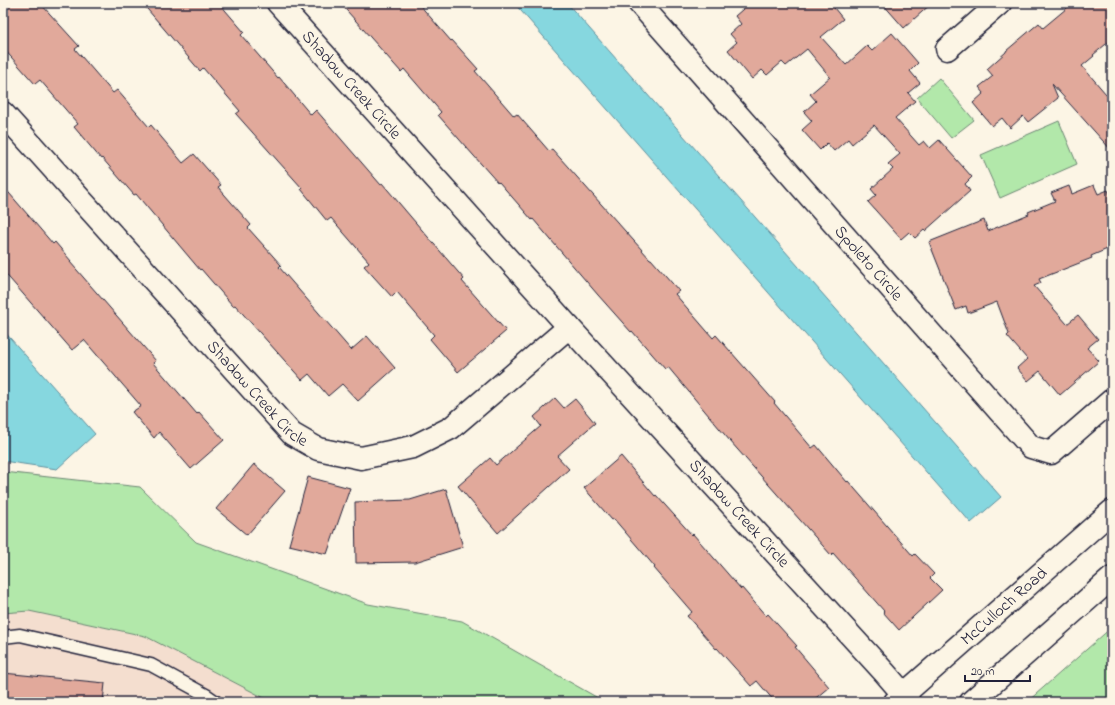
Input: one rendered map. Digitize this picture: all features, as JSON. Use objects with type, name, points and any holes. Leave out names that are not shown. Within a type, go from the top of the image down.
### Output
[{"type":"street","name":"Shadow Creek Circle","points":[[278,3],[903,700]]},
{"type":"street","name":"Spoleto Circle","points":[[639,3],[1030,447],[1051,453],[1112,400]]},
{"type":"street","points":[[946,49],[1000,3]]},
{"type":"street","name":"Shadow Creek Circle","points":[[3,113],[292,434],[318,449],[360,458],[413,447],[451,428],[569,327]]},
{"type":"street","name":"McCulloch Road","points":[[903,700],[1112,511]]},
{"type":"street","points":[[971,702],[1112,578]]},
{"type":"lane","points":[[3,637],[20,635],[151,665],[216,702]]},
{"type":"shaded area","points":[[29,611],[145,636],[272,702],[3,702],[3,613]]},
{"type":"green space","points":[[939,78],[974,120],[951,138],[917,98]]},
{"type":"green space","points":[[1059,121],[1077,164],[1000,198],[981,155]]},
{"type":"green space","points":[[3,472],[140,487],[196,542],[368,604],[462,621],[605,702],[272,702],[145,636],[29,611],[3,613]]},
{"type":"green space","points":[[1112,627],[1112,702],[1027,702]]},
{"type":"water","points":[[514,3],[567,3],[1001,497],[971,523]]},
{"type":"water","points":[[3,330],[95,434],[57,469],[3,461]]},
{"type":"building","points":[[3,3],[40,3],[79,46],[75,49],[113,93],[117,90],[149,127],[151,125],[183,163],[194,154],[221,185],[218,187],[251,225],[248,228],[281,265],[279,267],[351,350],[367,336],[395,368],[358,401],[342,384],[328,396],[309,374],[302,380],[235,305],[233,306],[201,269],[200,270],[136,194],[134,195],[102,158],[101,159],[74,127],[78,124],[40,80],[35,84],[3,48]]},
{"type":"building","points":[[142,3],[219,3],[244,32],[241,35],[278,78],[279,77],[311,115],[316,110],[381,185],[382,183],[464,279],[462,281],[506,331],[458,372],[430,339],[434,335],[397,292],[392,297],[364,266],[369,262],[331,218],[327,221],[301,189],[302,188],[236,114],[240,111],[203,68],[200,71]]},
{"type":"building","points":[[340,3],[418,3],[478,69],[475,71],[514,116],[517,114],[549,151],[552,149],[651,259],[679,291],[675,294],[713,338],[716,335],[775,402],[774,403],[812,448],[816,445],[913,556],[915,554],[934,574],[930,578],[942,590],[899,630],[833,553],[831,555],[730,441],[668,367],[665,369],[632,331],[631,332],[533,219],[532,220],[466,147],[438,115],[441,112],[404,69],[401,72]]},
{"type":"building","points":[[750,3],[830,3],[843,19],[821,37],[846,65],[867,46],[872,51],[892,33],[918,63],[910,71],[920,83],[908,93],[915,101],[895,118],[919,145],[924,141],[930,148],[939,140],[972,177],[965,184],[970,191],[915,238],[909,232],[901,239],[868,202],[876,195],[871,189],[893,169],[888,164],[900,154],[874,125],[852,144],[848,139],[834,151],[827,143],[820,150],[802,130],[812,121],[804,112],[816,101],[810,94],[830,77],[807,49],[786,66],[782,62],[767,75],[762,70],[752,79],[728,50],[737,42],[730,34],[741,24],[735,16]]},
{"type":"building","points":[[882,3],[932,3],[904,28]]},
{"type":"building","points":[[1073,3],[1112,3],[1112,39],[1082,66],[1112,101],[1112,151],[1052,84],[1058,98],[1028,122],[1023,116],[1010,128],[1002,118],[992,126],[973,103],[984,93],[979,87],[993,76],[987,69],[1039,23],[1043,28]]},
{"type":"building","points":[[1094,185],[1098,194],[1108,190],[1112,201],[1112,247],[1091,256],[1092,258],[1039,279],[1041,283],[1034,286],[1067,324],[1078,315],[1098,339],[1087,348],[1099,361],[1060,395],[1040,371],[1028,381],[1017,368],[1027,359],[1007,336],[1009,334],[997,302],[968,313],[966,306],[956,310],[929,242],[984,220],[988,231],[1029,214],[1028,212],[1055,201],[1051,193],[1069,186],[1072,194]]},
{"type":"building","points":[[3,186],[53,244],[55,242],[71,261],[70,262],[156,361],[153,363],[197,414],[199,412],[224,440],[191,469],[159,432],[154,438],[132,412],[141,406],[84,340],[72,350],[3,271]]},
{"type":"building","points":[[555,398],[564,408],[575,399],[595,423],[557,456],[569,469],[498,533],[458,486],[490,458],[496,465],[541,426],[534,417]]},
{"type":"building","points":[[621,456],[655,496],[656,495],[692,535],[693,534],[766,616],[768,614],[797,646],[795,647],[829,687],[811,702],[775,702],[757,681],[751,686],[717,648],[716,649],[687,616],[692,612],[614,519],[612,520],[584,488]]},
{"type":"building","points":[[254,464],[285,491],[247,535],[216,509]]},
{"type":"building","points":[[308,477],[350,488],[327,554],[289,545]]},
{"type":"building","points":[[446,489],[463,547],[415,562],[356,563],[355,502],[410,500]]},
{"type":"building","points":[[3,673],[105,683],[103,702],[3,702]]}]
